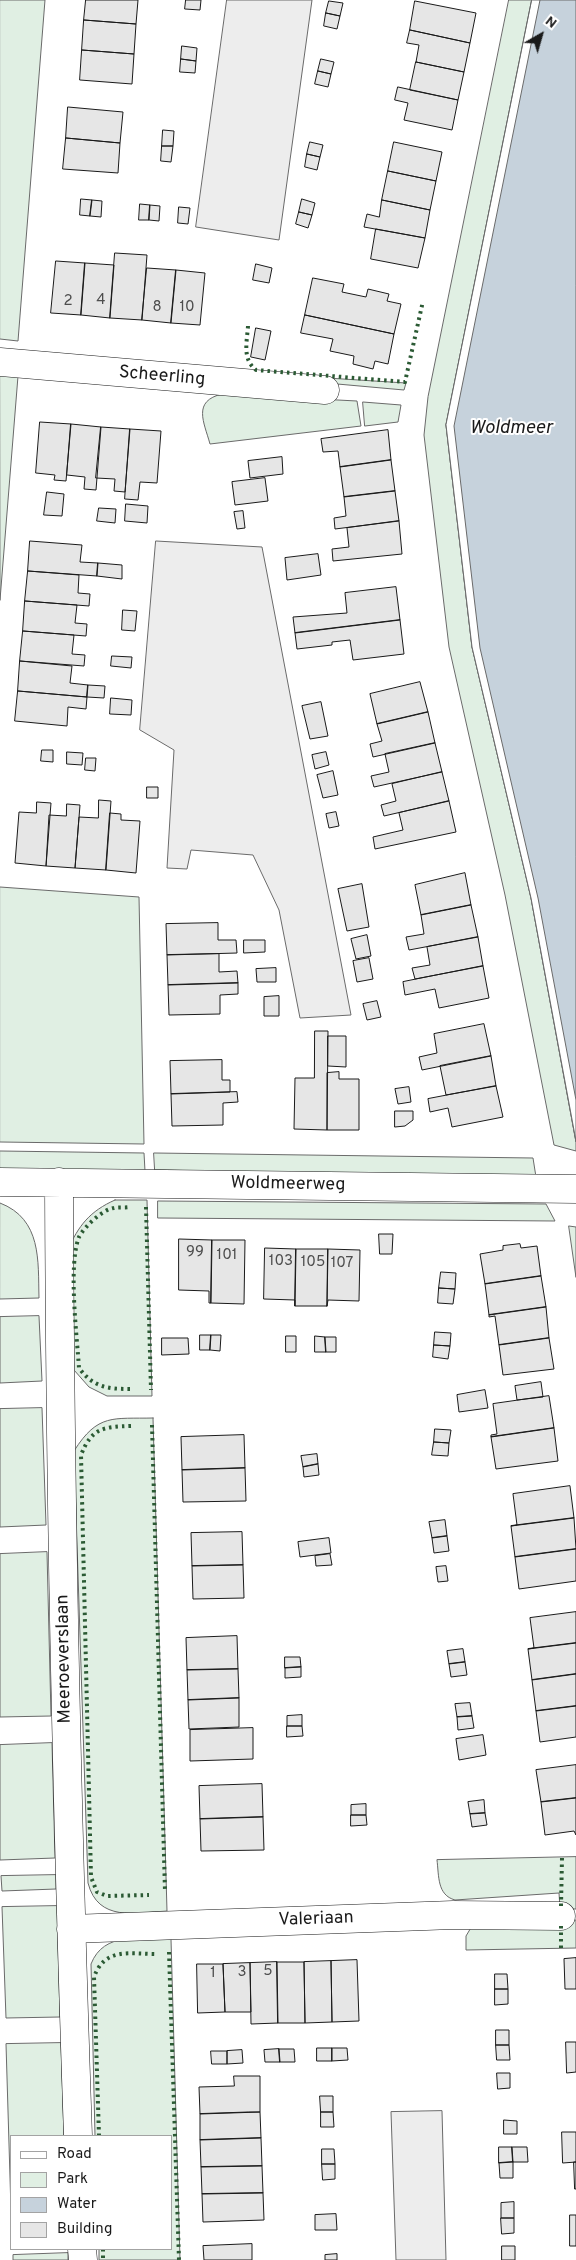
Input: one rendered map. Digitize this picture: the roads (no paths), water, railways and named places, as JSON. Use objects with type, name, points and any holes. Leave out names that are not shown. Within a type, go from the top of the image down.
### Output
[{"type":"street","name":"Scheerling","points":[[0,362],[325,390]]},
{"type":"street","name":"Woldmeerweg","points":[[0,1182],[576,1190]]},
{"type":"street","name":"Meeroeverslaan","points":[[59,1182],[60,1422],[71,1929],[78,2135]]},
{"type":"street","name":"Valeriaan","points":[[71,1929],[453,1915],[561,1916]]},
{"type":"water","name":"Woldmeer","points":[[532,0],[576,0],[576,1142],[531,898],[472,647],[446,425]]}]
